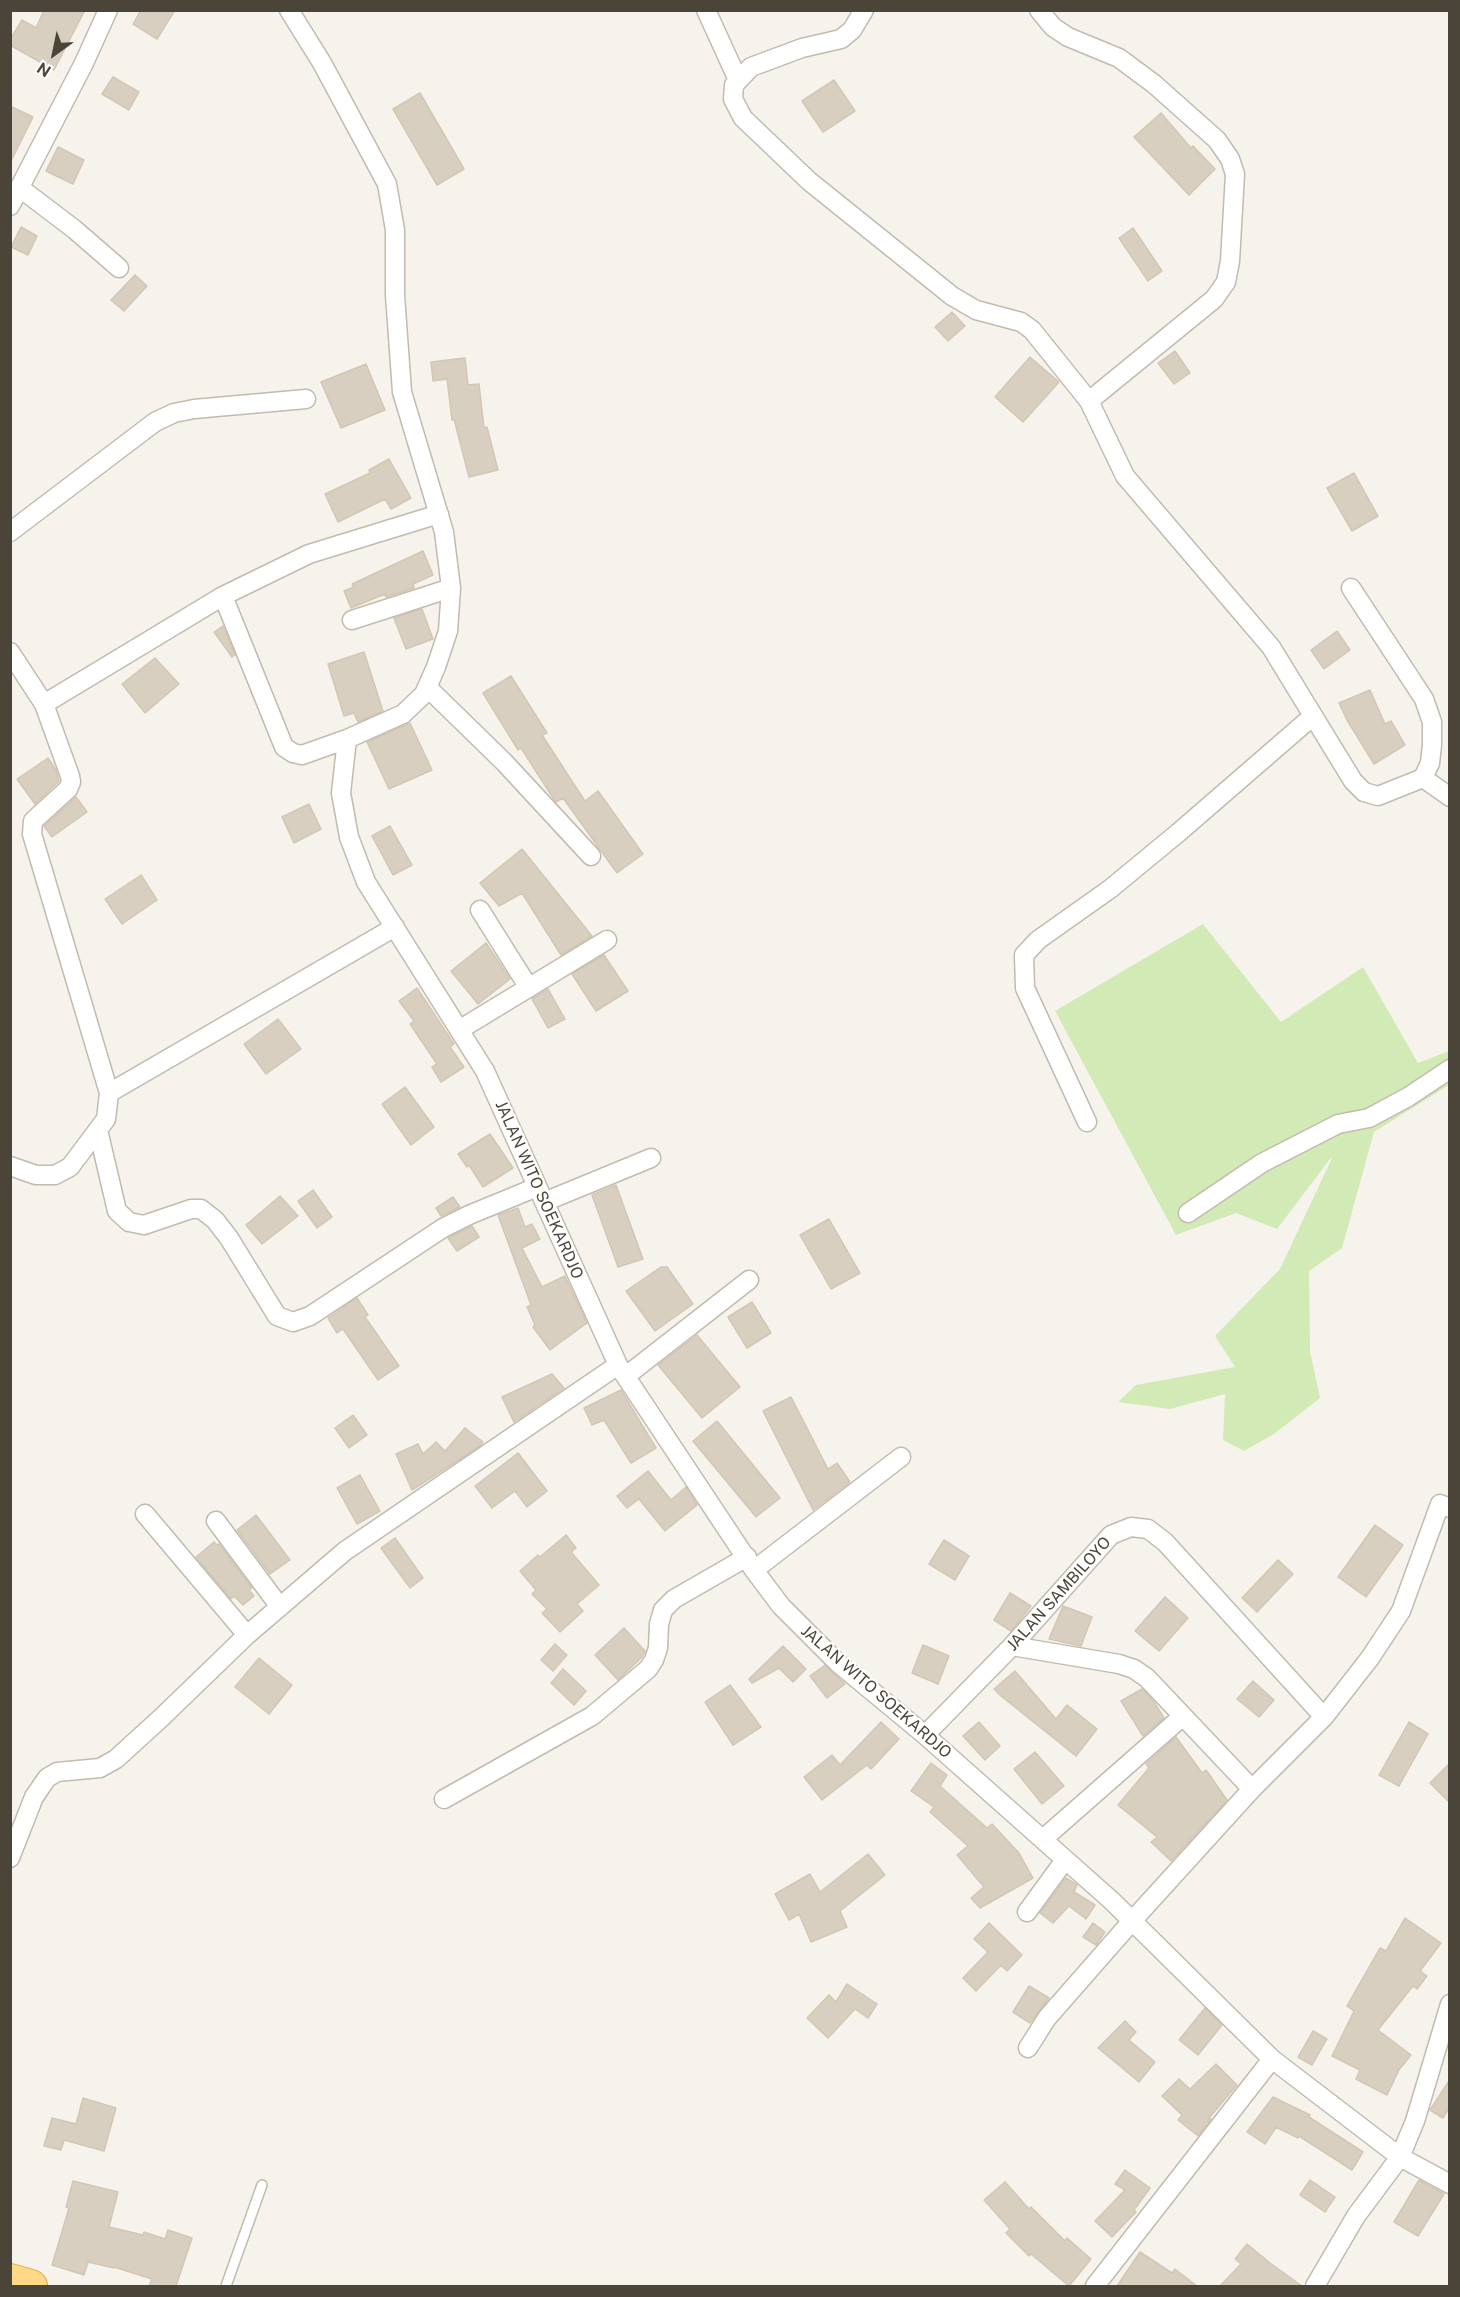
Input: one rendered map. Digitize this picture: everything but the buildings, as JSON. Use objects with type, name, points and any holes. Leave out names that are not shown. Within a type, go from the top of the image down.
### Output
[{"type":"highway","points":[[10,2280],[31,2286]]},
{"type":"street","points":[[10,206],[84,63],[108,10]]},
{"type":"street","points":[[223,596],[284,747],[292,753],[302,755],[347,739],[403,714],[424,694],[448,631],[451,588],[444,532],[402,392],[395,295],[395,230],[387,184],[333,83],[289,10]]},
{"type":"street","points":[[706,10],[738,80]]},
{"type":"street","points":[[864,10],[852,30],[841,39],[777,56],[751,67],[734,85],[733,99],[743,118],[808,181],[952,296],[976,310],[1021,322],[1032,330],[1089,401],[1125,476],[1271,647],[1353,781],[1364,792],[1378,796],[1423,778],[1430,763],[1432,722],[1424,699],[1351,588]]},
{"type":"street","points":[[1039,10],[1060,32],[1119,58],[1154,84],[1216,140],[1230,159],[1235,174],[1230,261],[1226,282],[1214,299],[1089,401]]},
{"type":"street","points":[[20,188],[74,229],[119,268]]},
{"type":"street","points":[[10,532],[155,422],[174,413],[194,409],[306,399]]},
{"type":"street","points":[[44,704],[223,596],[309,554],[439,514]]},
{"type":"street","points":[[352,620],[451,588]]},
{"type":"street","points":[[10,652],[44,704],[71,782],[63,794],[33,821],[32,834],[109,1093],[106,1119],[70,1167],[56,1175],[36,1175],[10,1166]]},
{"type":"street","points":[[427,687],[504,762],[591,856]]},
{"type":"street","points":[[1087,1122],[1024,988],[1024,955],[1038,940],[1110,889],[1178,833],[1313,716]]},
{"type":"street","name":"JALAN WITO SOEKARDJO","points":[[347,739],[341,793],[349,837],[366,882],[485,1071],[622,1371],[781,1606],[838,1663],[925,1735],[1132,1921],[1272,2059],[1400,2157],[1449,2184]]},
{"type":"street","points":[[1423,778],[1449,797]]},
{"type":"street","points":[[480,910],[529,988]]},
{"type":"street","points":[[109,1093],[394,927]]},
{"type":"street","points":[[459,1030],[607,940]]},
{"type":"street","points":[[1188,1213],[1262,1163],[1338,1124],[1369,1118],[1408,1097],[1449,1069]]},
{"type":"street","points":[[98,1131],[117,1211],[129,1222],[144,1225],[191,1209],[201,1209],[215,1220],[229,1238],[277,1316],[293,1322],[310,1316],[444,1228],[469,1215],[541,1195],[651,1158]]},
{"type":"street","points":[[10,1858],[34,1797],[47,1778],[57,1772],[100,1768],[116,1759],[247,1635],[345,1551],[622,1371],[749,1280]]},
{"type":"street","points":[[444,1799],[592,1716],[648,1669],[658,1648],[659,1624],[663,1610],[674,1599],[751,1564],[901,1457]]},
{"type":"street","points":[[1028,2048],[1047,2018],[1132,1921],[1252,1790],[1324,1718],[1370,1658],[1401,1611],[1440,1504],[1449,1508]]},
{"type":"street","points":[[145,1514],[247,1635]]},
{"type":"street","points":[[216,1521],[280,1607]]},
{"type":"street","name":"JALAN SAMBILOYO","points":[[925,1735],[1012,1646],[1112,1535],[1131,1527],[1148,1529],[1165,1542],[1324,1718]]},
{"type":"street","points":[[1012,1646],[1119,1664],[1134,1669],[1147,1678],[1252,1790]]},
{"type":"street","points":[[1042,1839],[1183,1716]]},
{"type":"street","points":[[1027,1912],[1065,1860]]},
{"type":"street","points":[[1315,2286],[1356,2216],[1400,2157],[1415,2121],[1449,2004]]},
{"type":"street","points":[[1095,2286],[1272,2059]]},
{"type":"lane","points":[[226,2286],[262,2185]]},
{"type":"green space","points":[[1203,924],[1281,1022],[1363,967],[1418,1063],[1449,1051],[1449,1085],[1374,1132],[1342,1248],[1309,1271],[1310,1351],[1320,1398],[1274,1434],[1244,1451],[1223,1440],[1225,1394],[1170,1409],[1118,1402],[1136,1385],[1235,1367],[1215,1336],[1280,1269],[1332,1158],[1277,1229],[1236,1213],[1176,1235],[1055,1011]]}]
